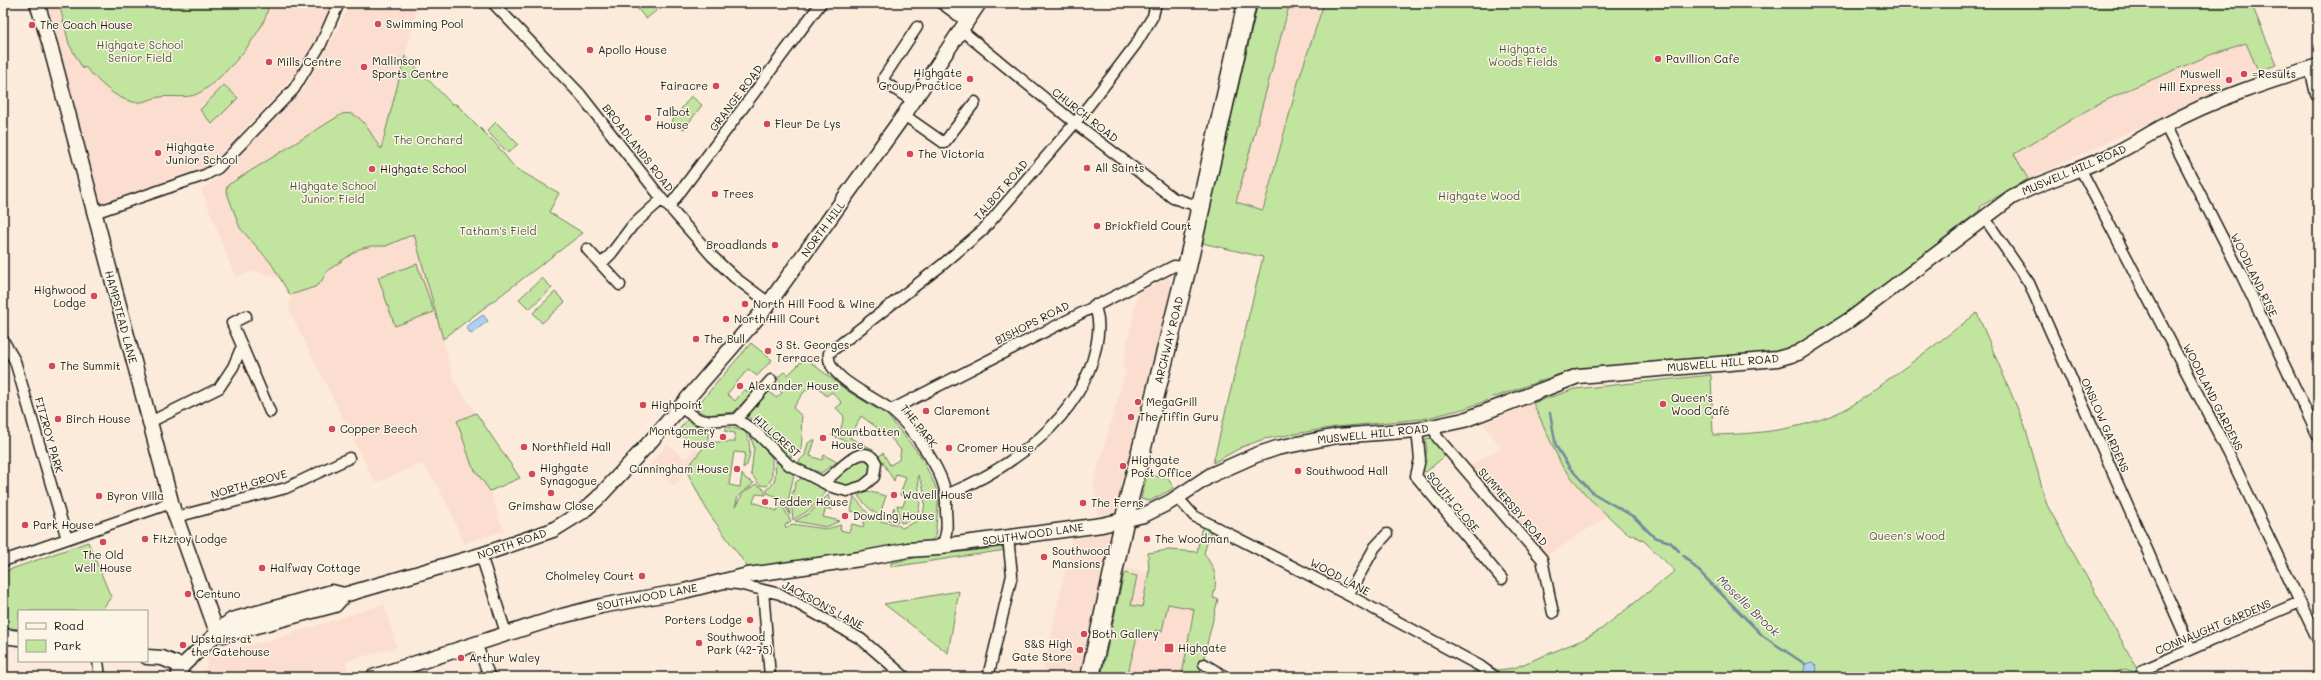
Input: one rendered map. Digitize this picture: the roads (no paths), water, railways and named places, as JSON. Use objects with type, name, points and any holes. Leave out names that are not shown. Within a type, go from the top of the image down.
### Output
[{"type":"highway","name":"ARCHWAY ROAD","points":[[1090,677],[1125,519],[1187,267],[1247,3]]},
{"type":"main road","name":"HAMPSTEAD LANE","points":[[37,3],[176,517],[218,632]]},
{"type":"main road","name":"NORTH HILL","points":[[650,442],[769,303],[904,115],[962,22],[979,3]]},
{"type":"main road","points":[[2315,67],[2318,94]]},
{"type":"main road","name":"MUSWELL HILL ROAD","points":[[1125,519],[1144,515],[1177,497],[1211,475],[1247,458],[1277,448],[1337,436],[1417,430],[1464,420],[1578,376],[1777,359],[1798,352],[1851,319],[2012,197],[2038,184],[2080,168],[2135,144],[2165,125],[2269,81],[2315,67]]},
{"type":"main road","name":"NORTH ROAD","points":[[180,671],[218,632],[232,620],[332,592],[344,595],[481,555],[553,530],[582,512],[650,442]]},
{"type":"main road","name":"SOUTHWOOD LANE","points":[[373,677],[506,633],[588,609],[717,583],[748,575],[1125,519]]},
{"type":"main road","points":[[3,636],[18,638]]},
{"type":"main road","points":[[148,657],[162,658],[180,671]]},
{"type":"street","points":[[94,213],[205,175],[218,168],[294,89],[321,44],[338,3]]},
{"type":"street","name":"BROADLANDS ROAD","points":[[493,3],[580,94],[662,199],[712,256],[734,277],[769,303]]},
{"type":"street","name":"GRANGE ROAD","points":[[669,207],[821,3]]},
{"type":"street","name":"CHURCH ROAD","points":[[941,3],[1075,124],[1173,198],[1201,207]]},
{"type":"street","name":"NORTH HILL","points":[[962,22],[966,3]]},
{"type":"street","name":"TALBOT ROAD","points":[[828,358],[830,353],[836,347],[942,265],[983,230],[1075,124],[1136,44],[1153,16],[1156,3]]},
{"type":"street","points":[[913,101],[884,82],[884,77],[917,27]]},
{"type":"street","points":[[904,115],[944,143],[976,102]]},
{"type":"street","name":"WOODLAND RISE","points":[[2165,125],[2241,274],[2318,436]]},
{"type":"street","name":"WOODLAND GARDENS","points":[[2080,168],[2229,454],[2318,640]]},
{"type":"street","points":[[601,264],[611,254],[632,226],[662,199]]},
{"type":"street","name":"ONSLOW GARDENS","points":[[1984,217],[2029,283],[2191,649]]},
{"type":"street","points":[[587,249],[620,285]]},
{"type":"street","name":"BISHOPS ROAD","points":[[891,410],[1094,305],[1174,266],[1187,267]]},
{"type":"street","points":[[946,495],[964,487],[1015,458],[1040,438],[1059,417],[1072,400],[1094,356],[1099,319],[1094,305]]},
{"type":"street","points":[[246,316],[232,322],[270,412]]},
{"type":"street","name":"FITZROY PARK","points":[[3,340],[16,360],[67,539]]},
{"type":"street","points":[[150,422],[219,388],[233,367],[242,346]]},
{"type":"street","name":"THE PARK","points":[[828,358],[833,368],[854,388],[891,410],[926,452],[946,495],[946,538],[935,547]]},
{"type":"street","name":"HILLCREST","points":[[737,419],[771,380]]},
{"type":"street","name":"HILLCREST","points":[[680,408],[698,419],[705,421],[737,419],[757,433],[789,465],[823,482],[847,491],[859,488],[874,476],[876,463],[872,457],[865,454],[855,456],[823,482]]},
{"type":"street","name":"SUMMERSBY ROAD","points":[[1434,427],[1437,437],[1542,559],[1553,613]]},
{"type":"street","name":"SOUTH CLOSE","points":[[1417,430],[1420,459],[1416,476],[1502,580]]},
{"type":"street","name":"NORTH GROVE","points":[[176,517],[286,488],[349,458]]},
{"type":"street","name":"WOOD LANE","points":[[1177,497],[1194,516],[1348,595],[1480,666],[1495,677]]},
{"type":"street","points":[[3,561],[172,503]]},
{"type":"street","points":[[1348,595],[1375,547],[1388,534]]},
{"type":"street","points":[[988,677],[1012,575],[1008,537]]},
{"type":"street","points":[[481,555],[506,633]]},
{"type":"street","name":"JACKSON'S LANE","points":[[717,583],[738,584],[780,594],[861,638],[905,677]]},
{"type":"street","points":[[764,590],[770,677]]},
{"type":"street","name":"CONNAUGHT GARDENS","points":[[2140,677],[2143,670],[2300,602]]},
{"type":"street","points":[[476,644],[490,677]]},
{"type":"street","points":[[98,662],[100,677]]},
{"type":"street","points":[[1204,664],[1226,677]]},
{"type":"water","points":[[483,315],[488,321],[471,334],[466,327]]},
{"type":"water","points":[[1812,662],[1816,665],[1817,670],[1814,677],[1803,677],[1805,664]]},
{"type":"waterway","name":"Moselle Brook","points":[[1550,413],[1556,446],[1569,467],[1593,493],[1634,517],[1654,537],[1670,542],[1679,551]]},
{"type":"waterway","name":"Moselle Brook","points":[[1683,555],[1763,636],[1805,664]]},
{"type":"place","name":"Swimming Pool","points":[[378,24]]},
{"type":"place","name":"The Coach House","points":[[32,25]]},
{"type":"place","name":"Apollo House","points":[[590,50]]},
{"type":"place","name":"Pavillion Cafe","points":[[1658,59]]},
{"type":"place","name":"Mills Centre","points":[[269,62]]},
{"type":"place","name":"Mallinson Sports Centre","points":[[364,67]]},
{"type":"place","name":"=Results","points":[[2244,74]]},
{"type":"place","name":"Highgate Group Practice","points":[[970,79]]},
{"type":"place","name":"Muswell Hill Express","points":[[2229,80]]},
{"type":"place","name":"Fairacre","points":[[716,86]]},
{"type":"place","name":"Talbot House","points":[[648,118]]},
{"type":"place","name":"Fleur De Lys","points":[[767,124]]},
{"type":"place","name":"Highgate Junior School","points":[[158,153]]},
{"type":"place","name":"The Victoria","points":[[910,154]]},
{"type":"place","name":"All Saints","points":[[1087,168]]},
{"type":"place","name":"Highgate School","points":[[372,169]]},
{"type":"place","name":"Trees","points":[[715,194]]},
{"type":"place","name":"Brickfield Court","points":[[1097,226]]},
{"type":"place","name":"Broadlands","points":[[775,245]]},
{"type":"place","name":"Highwood Lodge","points":[[94,296]]},
{"type":"place","name":"North Hill Food & Wine","points":[[745,304]]},
{"type":"place","name":"North Hill Court","points":[[726,319]]},
{"type":"place","name":"The Bull","points":[[696,339]]},
{"type":"place","name":"3 St. Georges Terrace","points":[[768,351]]},
{"type":"place","name":"The Summit","points":[[52,366]]},
{"type":"place","name":"Alexander House","points":[[740,386]]},
{"type":"place","name":"MegaGrill","points":[[1138,402]]},
{"type":"place","name":"Queen's Wood Café","points":[[1663,404]]},
{"type":"place","name":"Highpoint","points":[[643,405]]},
{"type":"place","name":"Claremont","points":[[926,411]]},
{"type":"place","name":"The Tiffin Guru","points":[[1131,417]]},
{"type":"place","name":"Birch House","points":[[58,419]]},
{"type":"place","name":"Copper Beech","points":[[332,429]]},
{"type":"place","name":"Montgomery House","points":[[723,437]]},
{"type":"place","name":"Mountbatten House","points":[[823,438]]},
{"type":"place","name":"Northfield Hall","points":[[524,447]]},
{"type":"place","name":"Cromer House","points":[[949,448]]},
{"type":"place","name":"Highgate Post Office","points":[[1123,466]]},
{"type":"place","name":"Cunningham House","points":[[737,469]]},
{"type":"place","name":"Southwood Hall","points":[[1298,471]]},
{"type":"place","name":"Highgate Synagogue","points":[[532,474]]},
{"type":"place","name":"Grimshaw Close","points":[[551,493]]},
{"type":"place","name":"Wavell House","points":[[894,495]]},
{"type":"place","name":"Byron Villa","points":[[99,496]]},
{"type":"place","name":"Tedder House","points":[[765,502]]},
{"type":"place","name":"The Ferns","points":[[1083,503]]},
{"type":"place","name":"Dowding House","points":[[845,516]]},
{"type":"place","name":"Park House","points":[[25,525]]},
{"type":"place","name":"Fitzroy Lodge","points":[[145,539]]},
{"type":"place","name":"The Woodman","points":[[1147,539]]},
{"type":"place","name":"The Old Well House","points":[[103,542]]},
{"type":"place","name":"Southwood Mansions","points":[[1044,557]]},
{"type":"place","name":"Halfway Cottage","points":[[262,568]]},
{"type":"place","name":"Cholmeley Court","points":[[642,576]]},
{"type":"place","name":"Centuno","points":[[188,594]]},
{"type":"place","name":"Porters Lodge","points":[[750,620]]},
{"type":"place","name":"Both Gallery","points":[[1084,634]]},
{"type":"place","name":"Southwood Park (42-75)","points":[[699,643]]},
{"type":"place","name":"Upstairs at the Gatehouse","points":[[183,645]]},
{"type":"place","name":"Highgate","points":[[1169,648]]},
{"type":"place","name":"S&S High Gate Store","points":[[1080,650]]},
{"type":"place","name":"Arthur Waley","points":[[461,658]]},
{"type":"park label","name":"Highgate School Senior Field","points":[[140,51]]},
{"type":"park label","name":"Highgate Woods Fields","points":[[1523,55]]},
{"type":"park label","name":"The Orchard","points":[[428,140]]},
{"type":"park label","name":"Highgate School Junior Field","points":[[333,192]]},
{"type":"park label","name":"Highgate Wood","points":[[1479,196]]},
{"type":"park label","name":"Tatham's Field","points":[[498,231]]},
{"type":"park label","name":"Queen’s Wood","points":[[1907,536]]}]
